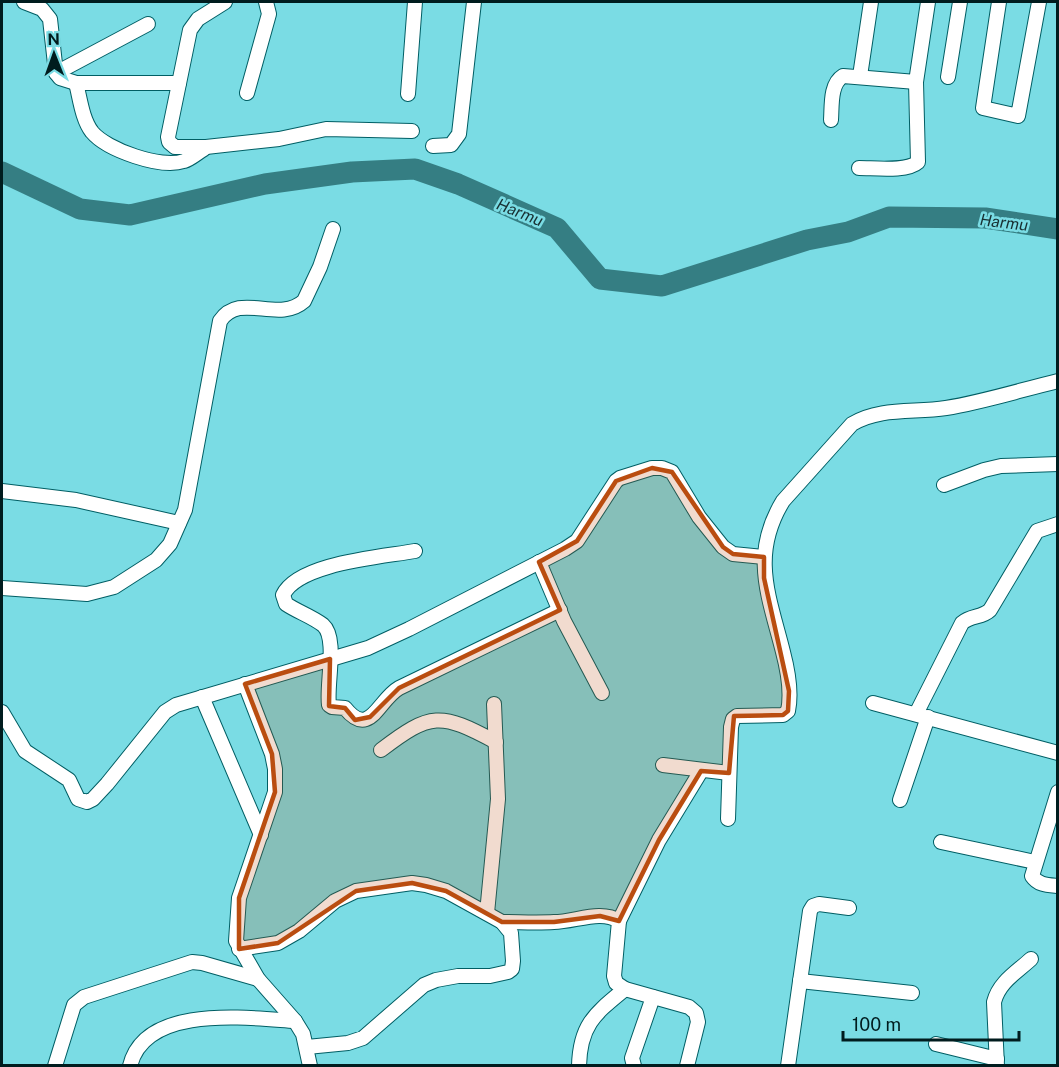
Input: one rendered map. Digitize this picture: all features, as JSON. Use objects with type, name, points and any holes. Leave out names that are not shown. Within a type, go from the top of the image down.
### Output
[{"type":"street","points":[[24,2],[42,9],[50,19],[56,73],[60,78],[76,83],[179,83]]},
{"type":"street","points":[[225,2],[201,16],[192,25],[168,141],[175,147],[179,149],[206,147],[279,139],[326,129],[412,131]]},
{"type":"street","points":[[247,93],[269,14],[266,2]]},
{"type":"street","points":[[408,94],[415,2]]},
{"type":"street","points":[[433,146],[451,145],[459,135],[474,2]]},
{"type":"street","points":[[860,76],[871,2]]},
{"type":"street","points":[[860,168],[906,168],[918,162],[916,82],[928,2]]},
{"type":"street","points":[[948,77],[960,2]]},
{"type":"street","points":[[999,2],[983,108],[1018,116],[1039,2]]},
{"type":"street","points":[[56,73],[148,24]]},
{"type":"street","points":[[831,120],[834,89],[837,80],[843,76],[916,82]]},
{"type":"street","points":[[76,83],[91,131],[124,152],[142,159],[180,162],[206,147]]},
{"type":"street","points":[[2,588],[87,594],[103,591],[126,580],[156,560],[170,544],[185,510],[220,321],[227,313],[236,309],[290,310],[304,302],[320,267],[333,229]]},
{"type":"street","points":[[728,819],[733,719],[737,716],[783,715],[788,711],[790,703],[786,660],[764,578],[764,557],[770,527],[783,501],[852,424],[865,416],[881,412],[913,412],[948,407],[1058,381]]},
{"type":"street","points":[[944,486],[984,470],[1001,466],[1058,464]]},
{"type":"street","points":[[2,712],[25,751],[62,774],[69,780],[78,799],[87,802],[107,784],[165,712],[176,705],[368,648],[409,629],[565,549],[577,540],[620,478],[652,468],[662,468],[672,472],[699,517],[723,547],[733,554],[764,557]]},
{"type":"street","points":[[2,491],[76,500],[179,523]]},
{"type":"street","points":[[900,800],[922,716],[962,623],[968,618],[980,617],[990,610],[1037,531],[1058,524]]},
{"type":"street","points":[[415,551],[332,566],[308,573],[286,589],[282,597],[286,604],[309,615],[327,629],[330,659],[329,705],[345,708],[354,718],[364,719],[375,713],[388,696],[399,688],[560,610]]},
{"type":"street","points":[[539,562],[560,610],[602,693]]},
{"type":"street","points":[[245,684],[272,754],[275,769],[275,792],[239,898],[236,941],[258,979],[295,1021],[303,1034],[310,1065]]},
{"type":"street","points":[[202,697],[261,835]]},
{"type":"street","points":[[873,703],[1058,753]]},
{"type":"street","points":[[487,913],[498,799],[494,704]]},
{"type":"street","points":[[381,750],[418,724],[433,720],[447,720],[476,731],[496,742]]},
{"type":"street","points":[[663,765],[729,774]]},
{"type":"street","points":[[687,1065],[698,1022],[696,1013],[688,1007],[625,989],[616,983],[614,976],[620,930],[619,921],[659,840],[701,771]]},
{"type":"street","points":[[1058,792],[1032,876],[1035,881],[1042,884],[1058,886]]},
{"type":"street","points":[[941,842],[1035,862]]},
{"type":"street","points":[[239,949],[278,943],[299,931],[335,901],[356,891],[412,883],[446,891],[502,921],[511,933],[513,961],[512,969],[508,972],[501,975],[458,976],[435,980],[418,990],[363,1038],[348,1043],[307,1047]]},
{"type":"street","points":[[788,1065],[810,911],[813,906],[819,904],[849,908]]},
{"type":"street","points":[[502,921],[554,922],[600,916],[619,921]]},
{"type":"street","points":[[936,1044],[997,1062],[994,1002],[996,994],[1004,983],[1031,959]]},
{"type":"street","points":[[55,1065],[74,1005],[84,997],[192,962],[258,979]]},
{"type":"street","points":[[800,981],[912,993]]},
{"type":"street","points":[[579,1065],[583,1036],[592,1017],[625,989]]},
{"type":"street","points":[[634,1065],[632,1058],[653,997]]},
{"type":"street","points":[[130,1065],[138,1046],[167,1026],[214,1019],[248,1018],[295,1021]]},
{"type":"highlighted area","points":[[652,468],[672,472],[723,547],[733,554],[764,557],[764,578],[789,691],[788,711],[783,715],[734,716],[729,773],[701,771],[659,840],[619,921],[600,916],[554,922],[502,922],[446,891],[412,883],[356,891],[278,943],[239,949],[239,898],[275,792],[272,754],[245,684],[330,659],[329,706],[345,708],[355,720],[370,717],[399,688],[560,610],[539,562],[577,541],[616,481]]},
{"type":"waterway","name":"Harmu","points":[[2,172],[80,209],[130,215],[265,184],[352,172],[415,169],[458,184],[557,228],[600,279],[662,286],[807,240],[848,232],[889,217],[985,218],[1058,229]]}]
